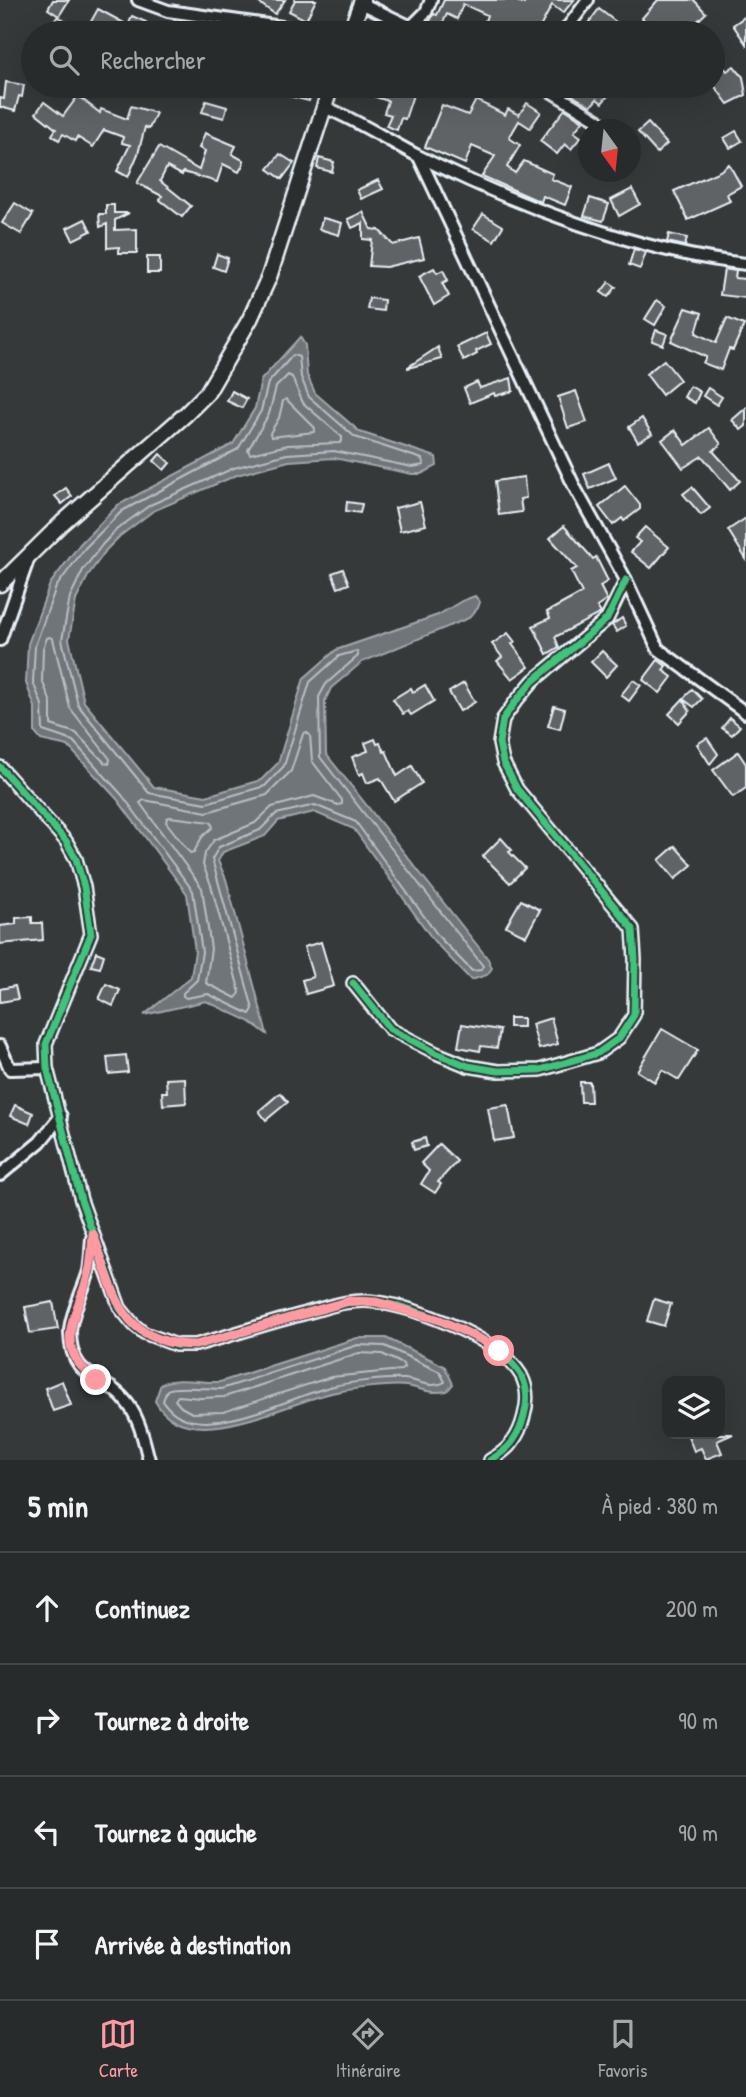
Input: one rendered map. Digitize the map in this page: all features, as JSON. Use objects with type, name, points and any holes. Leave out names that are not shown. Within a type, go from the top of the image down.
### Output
[{"type":"street","points":[[138,0],[168,11],[239,21]]},
{"type":"street","points":[[418,21],[426,12],[431,0]]},
{"type":"street","points":[[572,21],[587,0]]},
{"type":"street","points":[[354,21],[362,1],[396,21]]},
{"type":"street","points":[[0,584],[207,393],[250,319],[269,277],[327,98]]},
{"type":"street","points":[[562,98],[596,119]]},
{"type":"street","points":[[324,107],[419,157],[541,210],[681,255],[746,264]]},
{"type":"street","points":[[419,157],[575,488],[626,580],[658,649],[746,713]]},
{"type":"street","points":[[0,640],[30,555]]},
{"type":"street","points":[[353,983],[390,1029],[457,1062],[498,1071],[540,1070],[598,1053],[619,1038],[634,1015],[633,929],[517,789],[503,762],[499,743],[503,719],[516,701],[533,681],[607,619],[626,580]]},
{"type":"street","points":[[0,767],[66,841],[76,859],[84,887],[91,934],[46,1044],[47,1068],[81,1200],[120,1308],[134,1325],[145,1333],[176,1345],[196,1345],[349,1301],[376,1302],[440,1320],[499,1351],[520,1374],[526,1388],[527,1404],[522,1426],[506,1456],[490,1460]]},
{"type":"street","points":[[0,1046],[10,1069],[47,1068]]},
{"type":"street","points":[[0,1175],[40,1142],[61,1116]]},
{"type":"street","points":[[93,1234],[90,1268],[70,1330],[72,1351],[80,1368],[113,1388],[128,1404],[138,1422],[149,1460]]},
{"type":"water","points":[[300,337],[305,345],[307,375],[315,393],[360,432],[436,457],[437,466],[421,474],[412,474],[334,458],[289,461],[237,475],[153,511],[107,549],[89,574],[76,600],[69,639],[84,702],[154,787],[206,796],[261,780],[278,763],[304,678],[336,650],[438,615],[475,596],[480,602],[469,618],[362,662],[331,688],[325,701],[326,754],[488,959],[492,968],[487,975],[471,980],[434,941],[354,829],[314,812],[278,821],[265,836],[223,852],[218,861],[226,879],[267,1034],[249,1021],[206,1001],[144,1015],[191,977],[195,951],[187,894],[117,799],[68,746],[41,740],[35,733],[35,707],[26,683],[28,644],[50,584],[80,544],[118,505],[233,444],[255,408],[261,380]]},
{"type":"water","points":[[357,1338],[386,1338],[445,1367],[453,1384],[447,1391],[441,1392],[399,1386],[336,1392],[240,1422],[214,1426],[190,1426],[170,1418],[155,1401],[161,1384],[167,1382],[220,1382]]},
{"type":"building","points":[[53,0],[69,0],[59,16],[48,9]]},
{"type":"building","points":[[255,0],[285,0],[275,14]]},
{"type":"building","points":[[295,0],[316,0],[306,20],[289,11]]},
{"type":"building","points":[[444,0],[514,0],[524,4],[526,0],[574,0],[563,13],[552,5],[543,21],[485,21],[487,15],[463,4],[457,19],[447,14],[444,21],[430,21],[434,14],[437,15]]},
{"type":"building","points":[[658,0],[694,0],[706,13],[698,21],[645,21],[642,18]]},
{"type":"building","points":[[98,9],[120,21],[91,21]]},
{"type":"building","points":[[599,9],[615,21],[590,21]]},
{"type":"building","points":[[132,16],[144,21],[130,21]]},
{"type":"building","points":[[746,16],[746,44],[733,25]]},
{"type":"building","points":[[734,66],[743,77],[746,95],[728,104],[724,98],[725,68],[727,71]]},
{"type":"building","points":[[6,82],[21,84],[21,97],[19,96],[15,111],[0,107],[0,98],[4,99]]},
{"type":"building","points":[[76,98],[81,98],[100,113],[101,109],[127,119],[131,106],[156,113],[149,129],[145,127],[128,177],[117,171],[130,145],[122,143],[123,137],[104,130],[93,147],[77,137],[75,141],[63,134],[59,140],[52,135],[56,129],[36,113],[44,102],[63,116]]},
{"type":"building","points":[[379,98],[412,98],[405,119],[401,118],[397,130],[386,126],[391,115],[384,113],[388,101]]},
{"type":"building","points":[[577,98],[606,98],[602,103],[597,99],[591,106]]},
{"type":"building","points":[[476,100],[505,115],[508,109],[519,115],[527,103],[541,112],[530,128],[519,121],[509,138],[520,145],[507,167],[515,173],[524,161],[553,174],[551,179],[572,187],[565,205],[543,196],[541,202],[482,176],[495,156],[472,146],[465,164],[425,147],[442,105],[468,115]]},
{"type":"building","points":[[206,101],[227,107],[224,118],[202,112]]},
{"type":"building","points":[[565,109],[580,119],[574,132],[578,135],[578,141],[571,149],[565,144],[557,154],[540,141]]},
{"type":"building","points":[[648,123],[667,144],[657,153],[641,135],[641,129]]},
{"type":"building","points":[[736,131],[742,141],[730,148],[724,138]]},
{"type":"building","points":[[205,133],[236,146],[232,154],[243,160],[243,165],[239,172],[223,164],[217,182],[183,172],[182,175],[167,167],[160,181],[191,206],[182,217],[160,200],[162,196],[137,183],[159,147],[199,170],[205,151],[199,148]]},
{"type":"building","points":[[280,154],[294,163],[282,179],[268,169]]},
{"type":"building","points":[[319,158],[334,162],[332,172],[317,168]]},
{"type":"building","points":[[729,164],[741,186],[727,194],[730,201],[688,220],[674,191],[720,171]]},
{"type":"building","points":[[378,180],[383,189],[361,199],[357,190]]},
{"type":"building","points":[[632,189],[640,204],[619,216],[611,200]]},
{"type":"building","points":[[590,198],[609,204],[603,221],[584,216]]},
{"type":"building","points":[[15,203],[33,214],[21,234],[2,223]]},
{"type":"building","points":[[106,205],[114,205],[114,213],[129,213],[115,220],[115,230],[137,229],[137,253],[119,253],[119,247],[107,248],[107,224],[100,227],[99,214],[106,214]]},
{"type":"building","points":[[363,212],[371,229],[379,230],[393,245],[419,238],[424,258],[386,267],[369,266],[372,240],[363,239],[363,223],[352,228],[348,219]]},
{"type":"building","points":[[483,214],[503,226],[494,241],[473,229]]},
{"type":"building","points":[[323,218],[342,223],[339,235],[319,229]]},
{"type":"building","points":[[85,219],[91,231],[73,240],[67,228]]},
{"type":"building","points":[[669,234],[687,238],[685,246],[667,242]]},
{"type":"building","points":[[634,249],[646,252],[640,269],[629,265]]},
{"type":"building","points":[[217,254],[228,258],[224,271],[213,267]]},
{"type":"building","points":[[147,257],[160,257],[160,273],[147,273]]},
{"type":"building","points":[[434,268],[437,273],[443,270],[448,280],[442,283],[449,296],[434,305],[419,276]]},
{"type":"building","points":[[724,269],[736,271],[735,278],[746,279],[746,298],[720,295]]},
{"type":"building","points":[[609,282],[616,287],[608,297],[601,292]]},
{"type":"building","points":[[369,298],[384,300],[383,311],[367,309]]},
{"type":"building","points":[[657,300],[666,306],[655,325],[645,319]]},
{"type":"building","points":[[686,308],[702,313],[696,333],[716,343],[727,318],[744,325],[733,350],[729,349],[721,370],[703,363],[706,357],[671,341]]},
{"type":"building","points":[[656,330],[667,334],[663,345],[652,341]]},
{"type":"building","points":[[486,333],[491,344],[464,361],[457,347]]},
{"type":"building","points":[[438,347],[442,359],[408,368],[408,367]]},
{"type":"building","points":[[664,360],[680,380],[662,395],[646,374]]},
{"type":"building","points":[[511,378],[513,391],[495,396],[494,393],[470,403],[464,388],[477,382],[480,388]]},
{"type":"building","points":[[690,386],[700,392],[695,403],[684,397]]},
{"type":"building","points":[[708,388],[722,397],[717,405],[703,396]]},
{"type":"building","points":[[232,391],[247,399],[242,408],[227,401]]},
{"type":"building","points":[[576,391],[587,422],[568,428],[558,397]]},
{"type":"building","points":[[746,408],[746,426],[741,430],[732,420]]},
{"type":"building","points":[[642,418],[652,434],[638,442],[629,427]]},
{"type":"building","points":[[709,428],[721,444],[713,451],[740,481],[730,490],[702,456],[683,468],[662,440],[675,430],[686,445]]},
{"type":"building","points":[[160,454],[170,463],[164,470],[154,461]]},
{"type":"building","points":[[609,463],[616,478],[590,489],[584,474]]},
{"type":"building","points":[[524,477],[526,498],[520,499],[522,512],[499,515],[495,481]]},
{"type":"building","points":[[625,486],[640,505],[640,509],[624,521],[622,518],[613,525],[599,507]]},
{"type":"building","points":[[692,487],[710,508],[701,515],[683,494]]},
{"type":"building","points":[[66,488],[72,496],[62,504],[55,496]]},
{"type":"building","points":[[347,502],[362,504],[360,513],[346,511]]},
{"type":"building","points":[[420,502],[426,525],[400,531],[395,508]]},
{"type":"building","points":[[746,518],[746,559],[728,530]]},
{"type":"building","points":[[564,526],[593,559],[596,557],[608,581],[600,586],[607,600],[597,607],[601,613],[555,637],[559,647],[547,654],[533,626],[550,618],[547,612],[582,593],[571,571],[577,568],[550,538]]},
{"type":"building","points":[[645,527],[669,547],[651,568],[631,552],[640,542],[635,538]]},
{"type":"building","points":[[343,569],[349,584],[338,588],[332,573]]},
{"type":"building","points":[[622,618],[626,626],[617,632],[612,625]]},
{"type":"building","points":[[508,633],[515,642],[512,644],[529,667],[512,679],[497,661],[502,657],[492,644]]},
{"type":"building","points":[[602,651],[617,665],[606,677],[591,662]]},
{"type":"building","points":[[658,660],[666,666],[663,670],[672,677],[660,693],[643,680]]},
{"type":"building","points":[[633,680],[641,685],[629,701],[621,695]]},
{"type":"building","points":[[464,683],[475,702],[460,711],[449,692]]},
{"type":"building","points":[[425,685],[434,701],[411,715],[408,711],[403,714],[393,699],[411,688],[413,692]]},
{"type":"building","points":[[692,689],[702,699],[694,707],[683,699]]},
{"type":"building","points":[[683,699],[690,711],[679,723],[669,714]]},
{"type":"building","points":[[554,706],[565,709],[560,729],[548,726]]},
{"type":"building","points":[[730,718],[740,726],[732,735],[722,728]]},
{"type":"building","points":[[707,738],[718,754],[710,764],[697,744]]},
{"type":"building","points":[[375,739],[384,752],[386,751],[397,776],[412,766],[422,783],[394,801],[380,778],[367,783],[363,773],[359,775],[352,757],[368,751],[365,743]]},
{"type":"building","points":[[738,752],[746,764],[746,788],[733,797],[713,770]]},
{"type":"building","points":[[501,838],[512,850],[509,852],[525,868],[510,883],[483,856]]},
{"type":"building","points":[[675,846],[692,865],[675,879],[659,860]]},
{"type":"building","points":[[521,900],[540,910],[526,936],[506,926]]},
{"type":"building","points":[[32,917],[32,923],[42,923],[43,940],[0,944],[0,926],[16,924],[16,918]]},
{"type":"building","points":[[321,942],[334,986],[306,994],[302,980],[313,977],[304,947]]},
{"type":"building","points":[[96,952],[104,955],[100,968],[91,966]]},
{"type":"building","points":[[106,984],[120,990],[113,1006],[99,999]]},
{"type":"building","points":[[15,986],[18,999],[0,1002],[0,989]]},
{"type":"building","points":[[509,1018],[523,1018],[523,1027],[509,1027]]},
{"type":"building","points":[[551,1018],[558,1044],[539,1049],[532,1024]]},
{"type":"building","points":[[462,1024],[500,1030],[497,1048],[481,1046],[480,1051],[458,1047]]},
{"type":"building","points":[[662,1029],[698,1050],[679,1080],[662,1070],[655,1082],[637,1071]]},
{"type":"building","points":[[126,1055],[128,1072],[109,1074],[107,1057]]},
{"type":"building","points":[[185,1078],[186,1103],[163,1105],[162,1092],[167,1092],[166,1079]]},
{"type":"building","points":[[580,1082],[590,1082],[591,1102],[581,1102]]},
{"type":"building","points":[[280,1093],[288,1102],[266,1120],[259,1111]]},
{"type":"building","points":[[15,1105],[33,1113],[29,1124],[10,1116]]},
{"type":"building","points":[[508,1105],[514,1138],[494,1141],[488,1108]]},
{"type":"building","points":[[425,1138],[427,1146],[414,1150],[412,1142]]},
{"type":"building","points":[[439,1144],[457,1161],[438,1182],[441,1184],[435,1193],[421,1184],[429,1171],[421,1163]]},
{"type":"building","points":[[654,1299],[671,1304],[664,1326],[647,1321]]},
{"type":"building","points":[[53,1302],[58,1329],[30,1333],[25,1307]]},
{"type":"building","points":[[62,1381],[71,1405],[53,1411],[45,1388]]},
{"type":"building","points":[[689,1439],[722,1439],[717,1441],[722,1453],[706,1459],[701,1448],[694,1451]]},
{"type":"cycle path","points":[[353,983],[390,1029],[468,1066],[498,1071],[540,1070],[598,1053],[619,1038],[634,1015],[633,929],[517,789],[503,762],[499,743],[503,719],[516,701],[533,681],[607,619],[626,580]]},
{"type":"cycle path","points":[[0,767],[66,841],[76,859],[84,887],[91,934],[46,1044],[47,1068],[81,1200],[120,1308],[144,1333],[176,1345],[196,1345],[330,1306],[358,1301],[393,1305],[456,1327],[476,1337],[510,1361],[521,1375],[526,1390],[527,1400],[519,1430],[508,1447],[490,1460]]},
{"type":"route","points":[[96,1380],[80,1368],[72,1351],[70,1330],[90,1268],[93,1234],[120,1308],[134,1325],[145,1333],[176,1345],[196,1345],[349,1301],[376,1302],[440,1320],[499,1351]]}]
